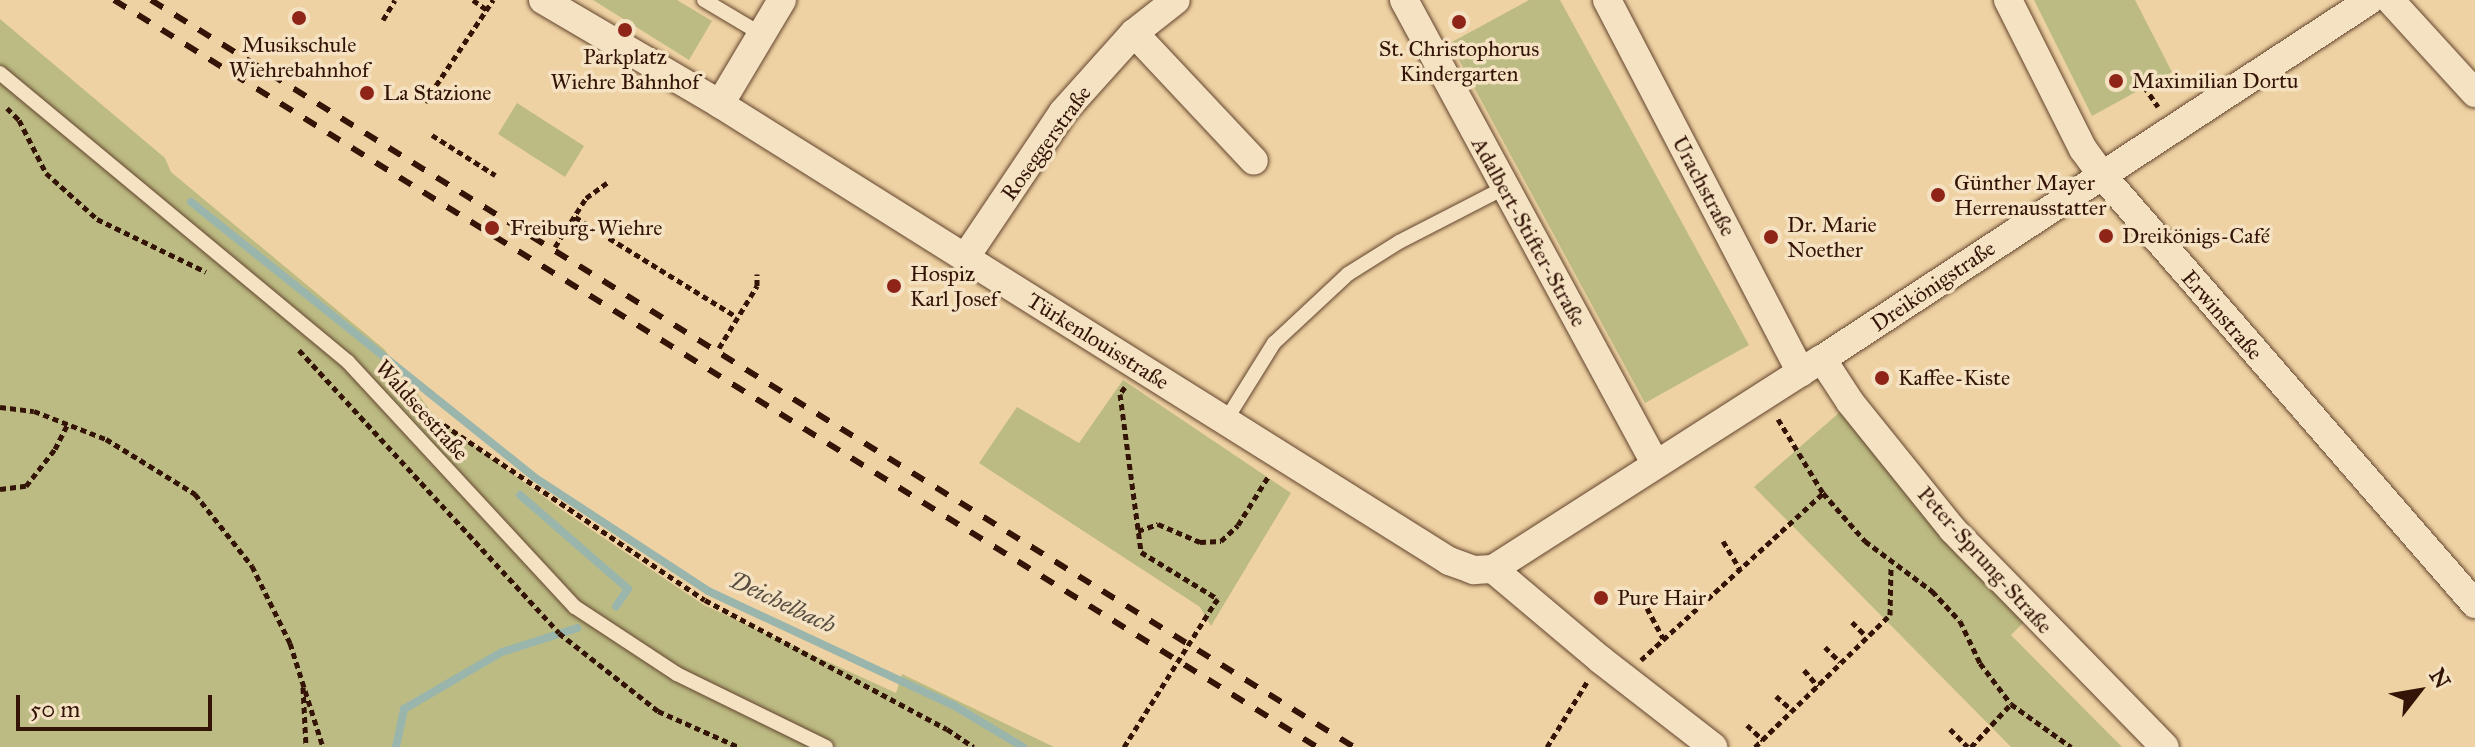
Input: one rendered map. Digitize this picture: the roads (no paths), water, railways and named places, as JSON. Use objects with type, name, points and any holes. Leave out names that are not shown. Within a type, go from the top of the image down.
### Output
[{"type":"street","name":"Türkenlouisstraße","points":[[543,0],[720,104],[1449,561],[1474,570],[1493,569]]},
{"type":"street","points":[[720,104],[782,0]]},
{"type":"street","name":"Roseggerstraße","points":[[965,258],[1063,112],[1134,33],[1176,0]]},
{"type":"street","name":"Adalbert-Stifter-Straße","points":[[1404,0],[1655,463]]},
{"type":"street","name":"Urachstraße","points":[[1607,0],[1812,366]]},
{"type":"street","name":"Erwinstraße","points":[[2008,0],[2083,149],[2101,174],[2475,604]]},
{"type":"street","name":"Dreikönigstraße","points":[[1493,569],[1655,463],[1812,366],[2370,0]]},
{"type":"street","points":[[2390,0],[2475,93]]},
{"type":"street","points":[[1134,33],[1254,161]]},
{"type":"street","name":"Peter-Sprung-Straße","points":[[1812,366],[1850,402],[1953,530],[2165,747]]},
{"type":"street","points":[[1493,569],[1601,660],[1713,747]]},
{"type":"lane","points":[[704,0],[761,34]]},
{"type":"lane","name":"Waldseestraße","points":[[0,73],[348,362],[575,607],[677,674],[826,747]]},
{"type":"lane","points":[[1226,420],[1274,343],[1348,274],[1399,242],[1504,188]]},
{"type":"waterway","name":"Deichelbach","points":[[191,202],[534,477],[708,591],[953,705],[1023,747]]},
{"type":"waterway","points":[[520,495],[628,589],[616,606]]},
{"type":"waterway","points":[[396,747],[404,709],[502,652],[577,628]]},
{"type":"railway","points":[[114,0],[1317,747]]},
{"type":"railway","points":[[151,0],[1354,747]]},
{"type":"place","name":"Musikschule Wiehrebahnhof","points":[[299,18]]},
{"type":"place","name":"St. Christophorus Kindergarten","points":[[1459,22]]},
{"type":"place","name":"Parkplatz Wiehre Bahnhof","points":[[625,30]]},
{"type":"place","name":"Maximilian Dortu","points":[[2116,81]]},
{"type":"place","name":"La Stazione","points":[[367,93]]},
{"type":"place","name":"Günther Mayer Herrenausstatter","points":[[1938,195]]},
{"type":"place","name":"Freiburg-Wiehre","points":[[492,228]]},
{"type":"place","name":"Dreikönigs-Café","points":[[2106,236]]},
{"type":"place","name":"Dr. Marie Noether","points":[[1771,237]]},
{"type":"place","name":"Hospiz Karl Josef","points":[[894,286]]},
{"type":"place","name":"Kaffee-Kiste","points":[[1882,378]]},
{"type":"place","name":"Pure Hair","points":[[1601,598]]}]
